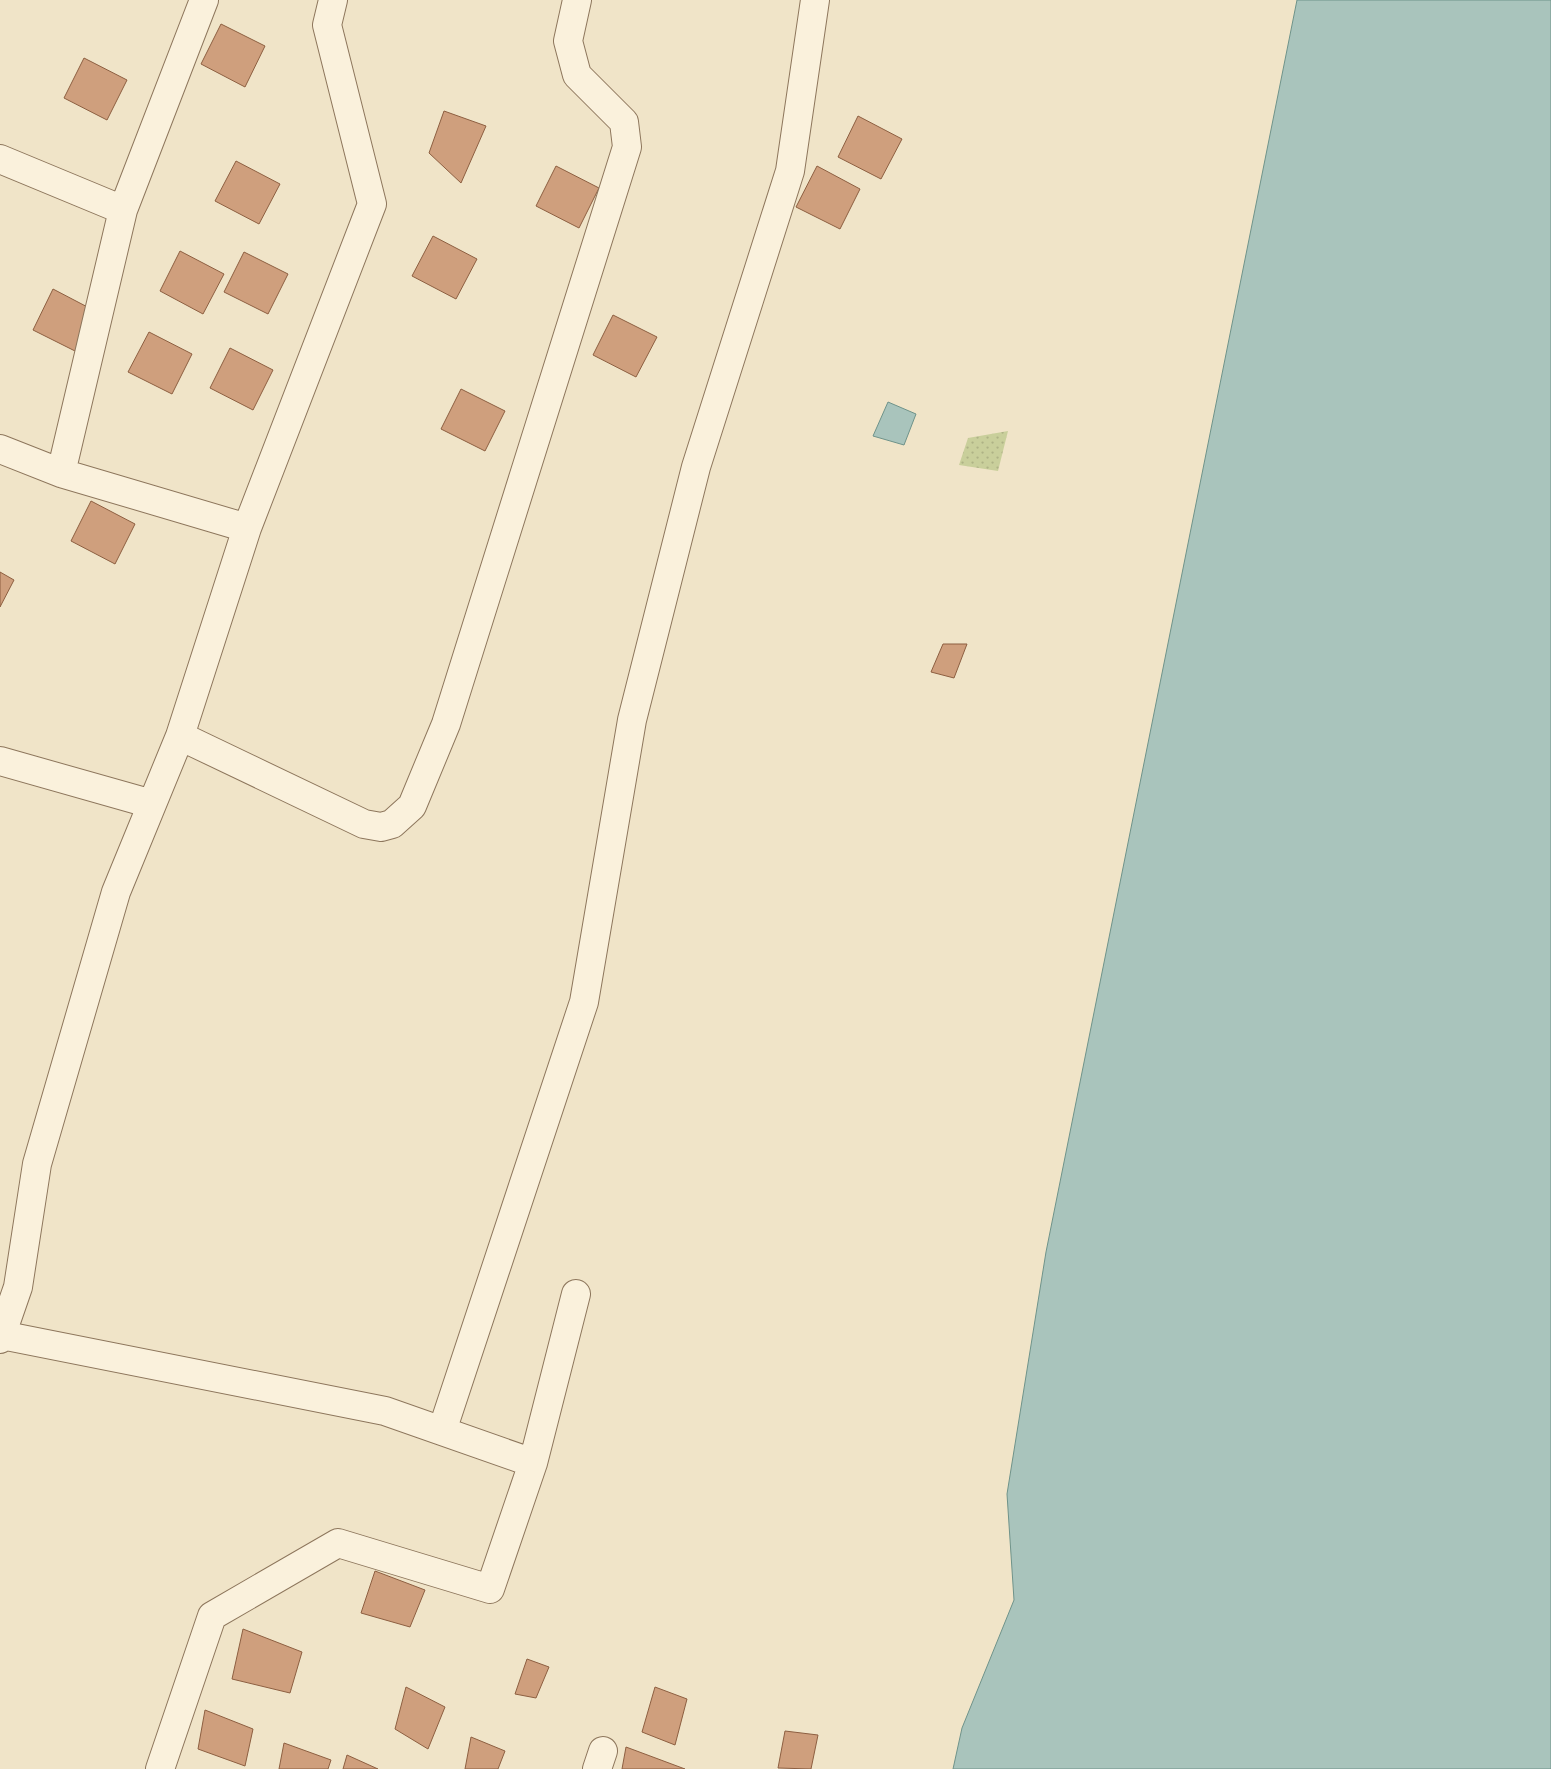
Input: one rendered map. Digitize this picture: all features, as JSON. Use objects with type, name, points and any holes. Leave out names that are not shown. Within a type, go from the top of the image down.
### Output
[{"type":"street","points":[[61,474],[123,210],[204,0]]},
{"type":"street","points":[[333,0],[327,25],[372,204],[247,528],[180,736],[116,892],[37,1164],[18,1286],[1,1337],[385,1411],[533,1463]]},
{"type":"street","points":[[180,736],[364,824],[381,827],[392,824],[412,806],[446,724],[627,147],[624,122],[577,75],[568,41],[577,0]]},
{"type":"street","points":[[442,1431],[584,1002],[632,720],[696,467],[790,171],[815,0]]},
{"type":"street","points":[[0,159],[123,210]]},
{"type":"street","points":[[0,449],[61,474],[247,528]]},
{"type":"street","points":[[0,761],[152,804]]},
{"type":"street","points":[[160,1769],[212,1616],[338,1542],[490,1589],[533,1463],[576,1294]]},
{"type":"green space","points":[[1008,431],[998,471],[959,465],[968,438]]},
{"type":"water","points":[[1297,0],[1551,0],[1551,1769],[953,1769],[962,1728],[1014,1600],[1007,1494],[1046,1252]]},
{"type":"water","points":[[888,402],[916,414],[904,445],[873,436]]},
{"type":"building","points":[[221,24],[265,46],[245,87],[201,64]]},
{"type":"building","points":[[84,58],[127,80],[107,120],[64,98]]},
{"type":"building","points":[[444,111],[486,126],[461,183],[429,153]]},
{"type":"building","points":[[858,116],[902,139],[881,179],[838,157]]},
{"type":"building","points":[[236,161],[280,184],[259,224],[215,201]]},
{"type":"building","points":[[556,166],[599,188],[579,228],[536,206]]},
{"type":"building","points":[[817,166],[860,189],[840,229],[796,207]]},
{"type":"building","points":[[433,236],[477,259],[456,299],[412,276]]},
{"type":"building","points":[[180,251],[224,274],[203,314],[160,291]]},
{"type":"building","points":[[244,252],[288,274],[268,314],[224,292]]},
{"type":"building","points":[[53,289],[97,312],[77,352],[33,330]]},
{"type":"building","points":[[613,315],[657,337],[636,377],[593,355]]},
{"type":"building","points":[[149,332],[192,354],[172,394],[128,372]]},
{"type":"building","points":[[230,348],[273,370],[253,410],[210,388]]},
{"type":"building","points":[[461,389],[505,411],[485,451],[441,429]]},
{"type":"building","points":[[91,501],[135,524],[115,564],[71,541]]},
{"type":"building","points":[[0,572],[14,580],[0,607]]},
{"type":"building","points":[[943,644],[967,644],[954,678],[931,672]]},
{"type":"building","points":[[375,1571],[425,1590],[410,1627],[361,1613]]},
{"type":"building","points":[[243,1629],[302,1652],[290,1693],[232,1679]]},
{"type":"building","points":[[527,1659],[549,1667],[536,1698],[515,1694]]},
{"type":"building","points":[[406,1687],[445,1707],[428,1749],[395,1729]]},
{"type":"building","points":[[655,1687],[687,1699],[675,1745],[642,1732]]},
{"type":"building","points":[[205,1710],[253,1729],[245,1766],[198,1749]]},
{"type":"building","points":[[785,1731],[818,1735],[811,1769],[778,1768]]},
{"type":"building","points":[[471,1737],[505,1751],[498,1769],[465,1769]]},
{"type":"building","points":[[284,1743],[331,1760],[328,1769],[279,1769]]},
{"type":"building","points":[[626,1747],[685,1769],[622,1769]]},
{"type":"building","points":[[347,1755],[378,1769],[343,1769]]}]
